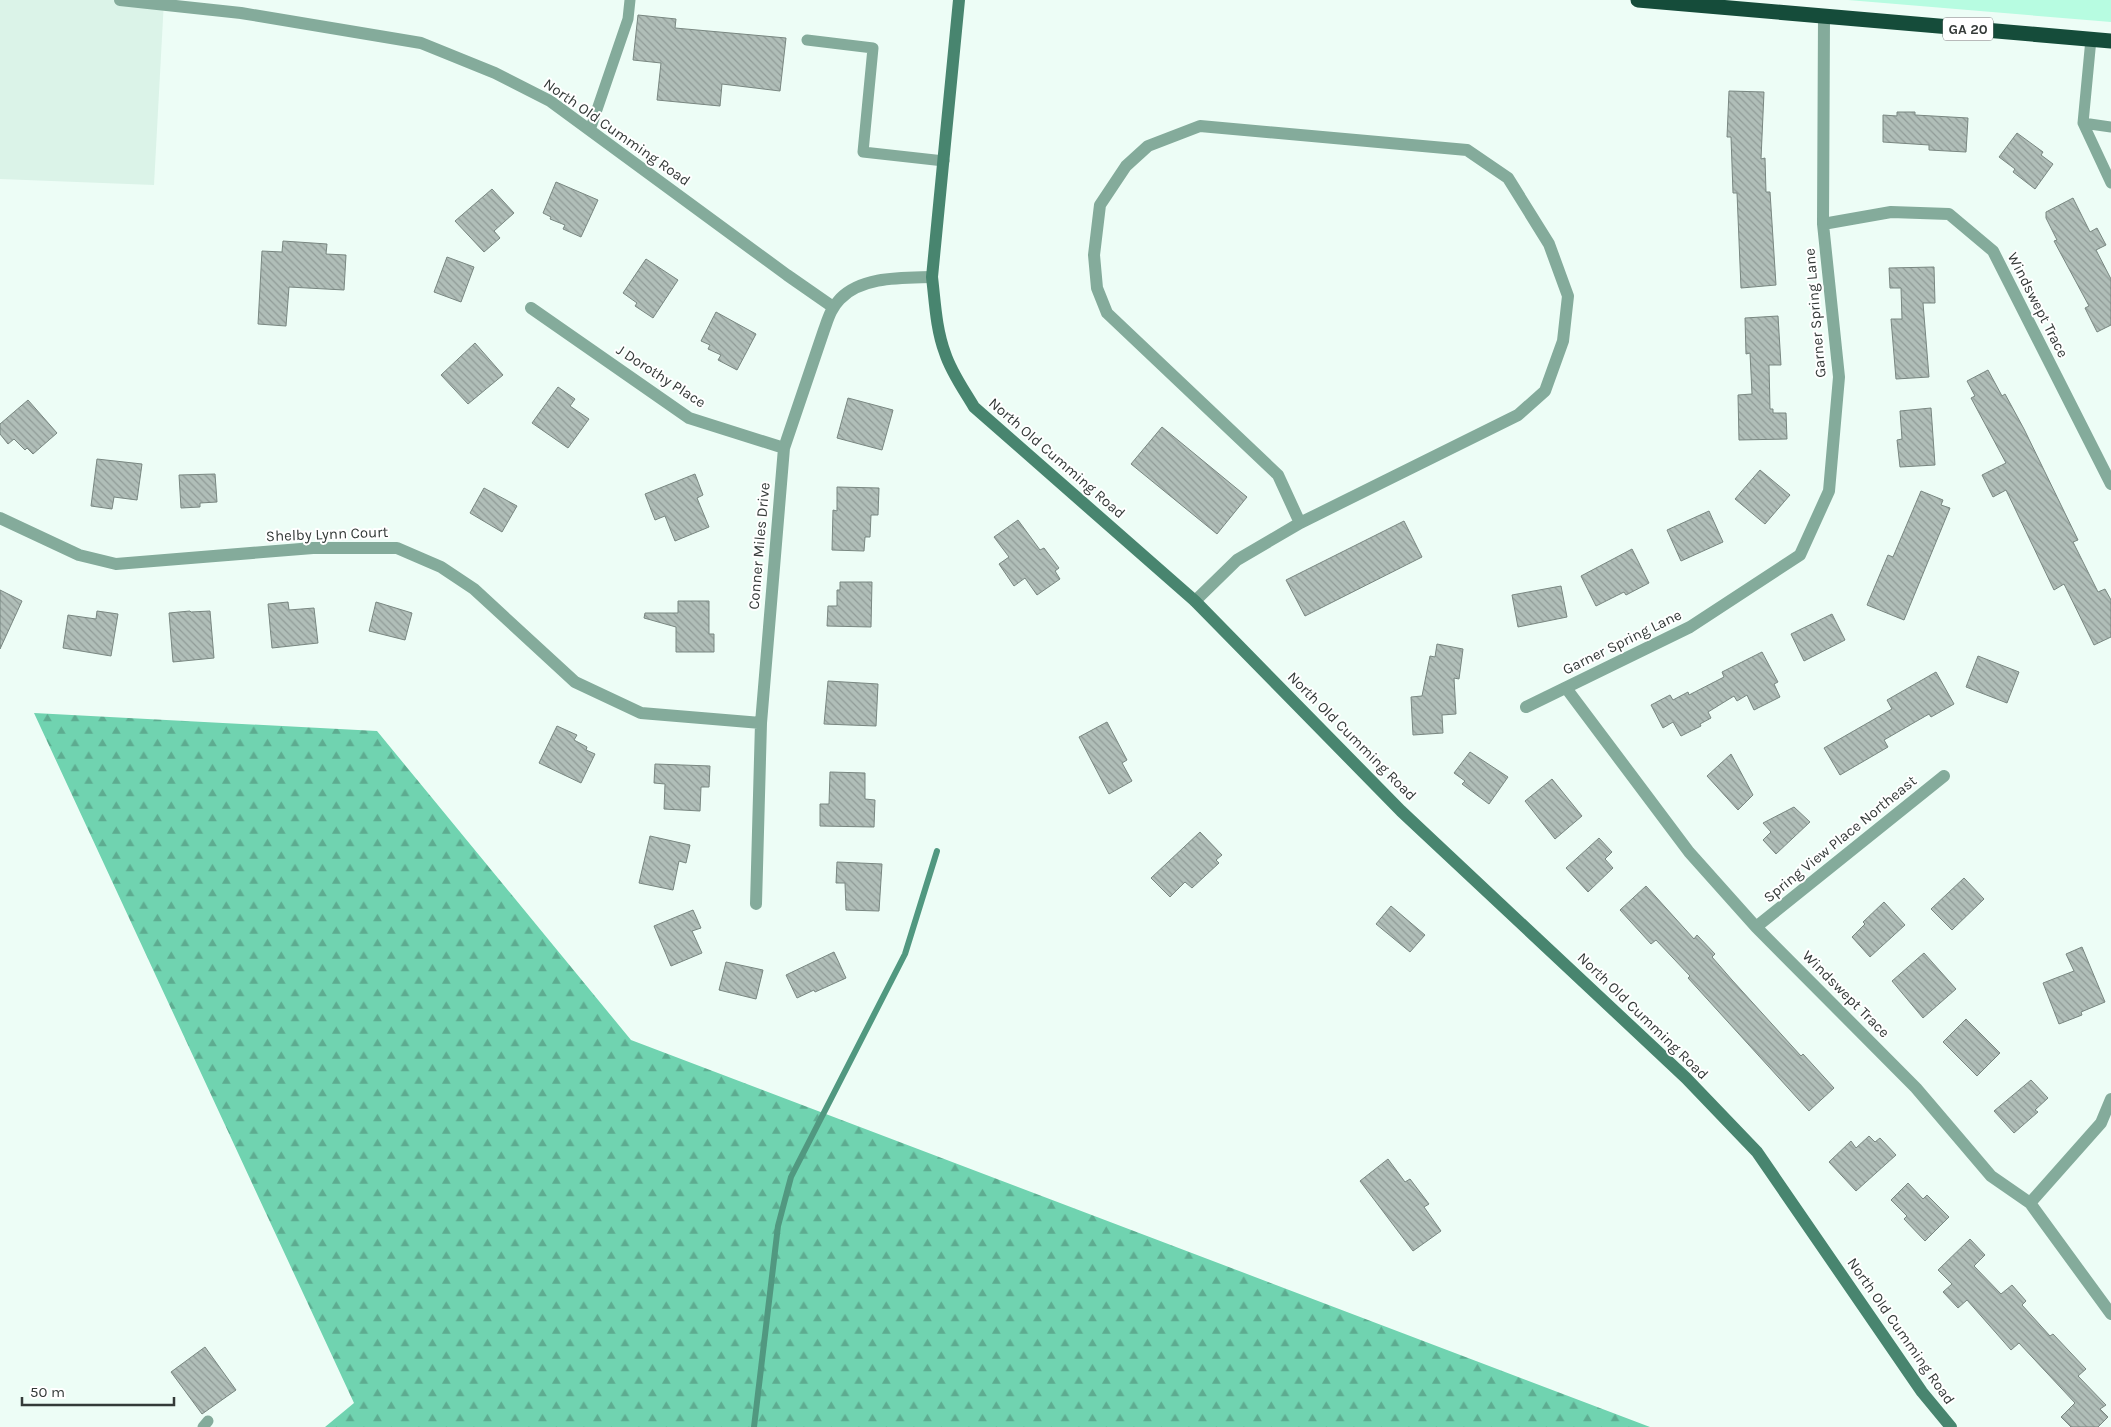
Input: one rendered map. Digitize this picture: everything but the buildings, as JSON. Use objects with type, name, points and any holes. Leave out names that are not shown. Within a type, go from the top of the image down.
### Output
[{"type":"highway","name":"GA 20","points":[[1638,0],[2111,41]]},
{"type":"street","name":"North Old Cumming Road","points":[[120,0],[241,13],[421,42],[495,72],[542,97],[590,130],[787,275],[834,307]]},
{"type":"street","name":"North Old Cumming Road","points":[[959,0],[932,277],[937,320],[945,353],[954,374],[974,407],[1195,601],[1401,810],[1686,1078],[1757,1152],[1922,1392],[1951,1427]]},
{"type":"street","name":"Garner Spring Lane","points":[[1526,708],[1690,627],[1800,555],[1830,491],[1839,377],[1823,224],[1824,17]]},
{"type":"street","points":[[1195,601],[1237,560],[1300,523],[1518,415],[1544,391],[1563,341],[1568,296],[1549,244],[1508,178],[1466,150],[1200,126],[1148,146],[1126,166],[1100,205],[1094,255],[1097,288],[1108,313],[1278,475],[1300,523]]},
{"type":"street","name":"Windswept Trace","points":[[1823,224],[1892,212],[1949,214],[1993,252],[2111,484]]},
{"type":"street","name":"Conner Miles Drive","points":[[756,904],[761,723],[784,448],[824,330],[834,307],[846,294],[866,284],[890,279],[932,277]]},
{"type":"street","name":"J Dorothy Place","points":[[531,308],[689,418],[784,448]]},
{"type":"street","name":"Shelby Lynn Court","points":[[0,518],[79,555],[116,564],[313,548],[397,548],[441,567],[474,589],[575,682],[642,713],[761,723]]},
{"type":"street","name":"Windswept Trace","points":[[1566,688],[1689,852],[1756,927],[1916,1088],[1991,1176],[2030,1203],[2111,1314]]},
{"type":"street","name":"Spring View Place Northeast","points":[[1756,927],[1944,776]]},
{"type":"street","points":[[2030,1203],[2101,1123],[2111,1099]]},
{"type":"lane","points":[[590,130],[628,19],[630,0]]},
{"type":"lane","points":[[2091,39],[2083,123],[2111,184]]},
{"type":"lane","points":[[807,40],[873,48],[863,152],[944,160]]},
{"type":"lane","points":[[2083,123],[2111,126]]},
{"type":"shaded area","points":[[0,0],[164,0],[154,185],[0,179]]},
{"type":"green space","points":[[1848,0],[2111,0],[2111,22]]},
{"type":"green space","points":[[34,713],[377,731],[631,1040],[1650,1427],[325,1427],[354,1403]]},
{"type":"waterway","points":[[754,1427],[778,1226],[791,1177],[905,954],[937,851]]}]
